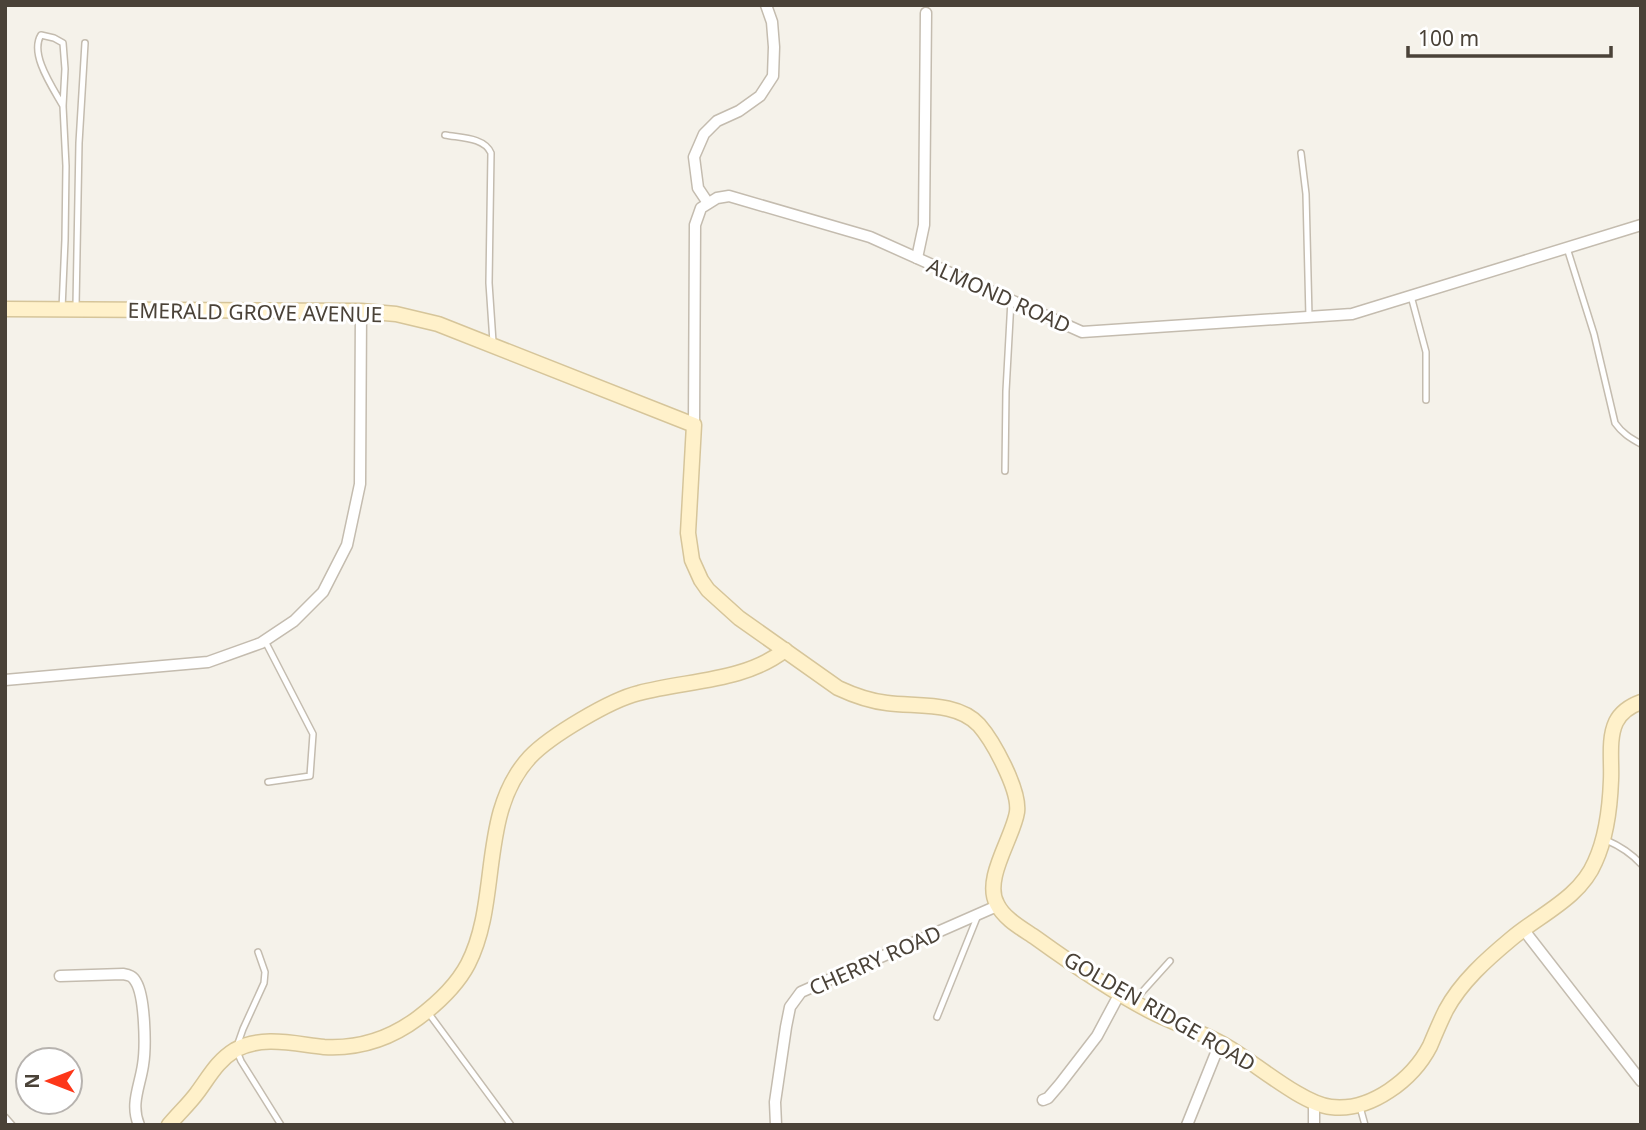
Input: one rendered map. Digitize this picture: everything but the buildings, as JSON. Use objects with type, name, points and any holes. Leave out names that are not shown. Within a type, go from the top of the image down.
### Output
[{"type":"street","points":[[765,5],[772,22],[773,76],[760,96],[739,111],[718,121],[704,135],[694,157],[698,188],[708,203],[701,208],[695,225],[694,425],[689,547],[696,570],[708,590],[822,678],[850,694],[887,703],[953,710],[966,714],[981,727],[1014,788],[1017,805],[1014,823],[994,883],[998,906]]},
{"type":"street","points":[[917,258],[925,225],[926,13]]},
{"type":"street","name":"ALMOND ROAD","points":[[708,203],[729,196],[870,237],[1082,331],[1352,314],[1641,225]]},
{"type":"street","name":"EMERALD GROVE AVENUE","points":[[5,309],[361,311],[396,314],[438,324],[694,425]]},
{"type":"street","points":[[5,680],[208,662],[264,640],[294,621],[323,592],[347,545],[360,484],[361,311]]},
{"type":"street","points":[[169,1125],[197,1094],[211,1072],[236,1049],[272,1041],[327,1047],[374,1042],[396,1032],[427,1011],[457,981],[473,953],[486,902],[500,815],[517,775],[530,757],[567,729],[623,698],[756,667],[785,650]]},
{"type":"street","name":"GOLDEN RIDGE ROAD","points":[[998,906],[1018,926],[1120,993],[1152,1012],[1220,1043],[1302,1097],[1332,1108],[1358,1104],[1386,1092],[1409,1075],[1423,1058],[1447,1009],[1478,969],[1584,881],[1596,861],[1603,838],[1608,813],[1615,727],[1623,713],[1641,702]]},
{"type":"street","name":"CHERRY ROAD","points":[[776,1125],[775,1102],[786,1027],[790,1007],[801,992],[998,906]]},
{"type":"street","points":[[1523,929],[1641,1081]]},
{"type":"street","points":[[60,976],[123,974],[131,976],[137,983],[143,1007],[144,1056],[135,1102],[139,1125]]},
{"type":"street","points":[[1043,1100],[1060,1084],[1097,1035],[1120,993]]},
{"type":"street","points":[[1187,1125],[1220,1043]]},
{"type":"street","points":[[1314,1102],[1314,1125]]},
{"type":"lane","points":[[63,106],[44,73],[38,54],[38,39],[41,34],[63,43],[65,240],[69,309]]},
{"type":"lane","points":[[69,309],[85,43]]},
{"type":"lane","points":[[445,135],[482,142],[491,153],[489,282],[493,346]]},
{"type":"lane","points":[[1301,153],[1306,194],[1308,317]]},
{"type":"lane","points":[[1567,248],[1594,334],[1615,422],[1627,436],[1641,444]]},
{"type":"lane","points":[[1411,296],[1426,352],[1426,400]]},
{"type":"lane","points":[[1005,471],[1011,300]]},
{"type":"lane","points":[[264,640],[313,734],[310,776],[268,782]]},
{"type":"lane","points":[[1603,838],[1622,847],[1641,864]]},
{"type":"lane","points":[[937,1017],[978,915]]},
{"type":"lane","points":[[258,952],[265,972],[264,983],[236,1049],[281,1125]]},
{"type":"lane","points":[[1134,1001],[1171,961]]},
{"type":"lane","points":[[427,1011],[511,1125]]},
{"type":"lane","points":[[1358,1104],[1365,1125]]},
{"type":"lane","points":[[5,1117],[12,1125]]}]
